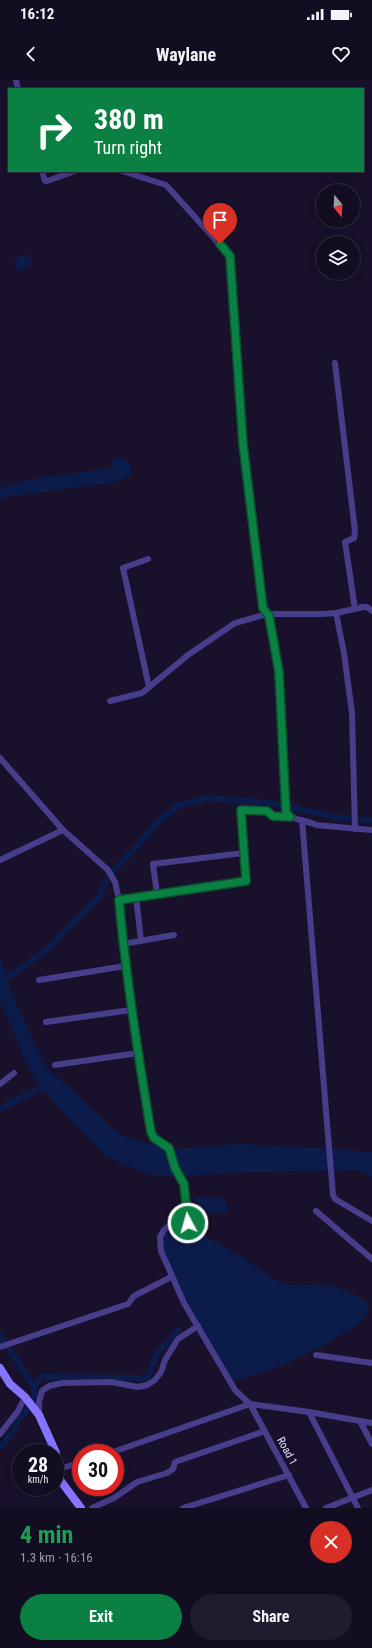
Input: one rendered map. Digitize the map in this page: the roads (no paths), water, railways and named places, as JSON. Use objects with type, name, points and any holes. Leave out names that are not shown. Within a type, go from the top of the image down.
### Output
[{"type":"street","points":[[42,172],[45,180],[47,181],[72,172]]},
{"type":"street","points":[[125,172],[166,185],[230,256],[243,444],[263,608],[269,616],[279,672],[285,797],[288,815]]},
{"type":"street","points":[[335,363],[354,531],[354,538],[345,542],[354,609]]},
{"type":"street","points":[[148,559],[123,568],[149,687]]},
{"type":"street","points":[[110,701],[142,693],[188,655],[235,623],[267,614],[322,614],[367,607],[372,610]]},
{"type":"street","points":[[336,612],[344,653],[352,713],[355,829]]},
{"type":"street","points":[[0,758],[64,830],[108,870],[115,882],[119,900],[125,966],[138,1053],[55,1065]]},
{"type":"street","points":[[119,900],[246,881],[241,810],[267,811],[273,816],[288,815],[316,825],[372,830]]},
{"type":"street","points":[[302,820],[330,1144],[333,1197],[372,1221]]},
{"type":"street","points":[[0,860],[64,830]]},
{"type":"street","points":[[157,894],[153,864],[244,852]]},
{"type":"street","points":[[136,897],[141,940]]},
{"type":"street","points":[[123,944],[174,935]]},
{"type":"street","points":[[39,980],[125,966]]},
{"type":"street","points":[[46,1022],[131,1010]]},
{"type":"street","name":"Road 1","points":[[138,1053],[151,1132],[154,1138],[169,1148],[175,1168],[184,1184],[188,1223],[168,1226],[160,1237],[161,1251],[171,1277],[184,1303],[235,1390],[250,1404],[305,1508]]},
{"type":"street","points":[[0,1084],[14,1074]]},
{"type":"street","points":[[316,1211],[372,1260]]},
{"type":"street","points":[[0,1346],[128,1304],[134,1296],[171,1277]]},
{"type":"street","points":[[38,1412],[42,1391],[49,1386],[62,1383],[111,1382],[138,1387],[148,1385],[155,1380],[161,1372],[165,1360],[178,1339],[198,1326]]},
{"type":"street","points":[[316,1355],[372,1363]]},
{"type":"street","points":[[0,1368],[10,1384],[26,1398],[38,1412],[52,1444]]},
{"type":"street","points":[[0,1434],[26,1398]]},
{"type":"street","points":[[124,1448],[250,1404],[372,1423]]},
{"type":"street","points":[[309,1412],[358,1508]]},
{"type":"street","points":[[360,1421],[372,1444]]},
{"type":"street","points":[[92,1508],[114,1498],[137,1482],[173,1469],[176,1462],[265,1431]]},
{"type":"street","points":[[183,1508],[288,1475]]},
{"type":"street","points":[[64,1485],[81,1508]]},
{"type":"street","points":[[326,1508],[372,1490]]},
{"type":"water","points":[[29,254],[33,265],[17,271],[14,258]]},
{"type":"water","points":[[123,458],[131,466],[130,476],[114,482],[0,498],[0,488],[27,480],[111,468],[114,459]]},
{"type":"water","points":[[0,957],[13,997],[47,1069],[73,1090],[115,1131],[126,1137],[162,1148],[174,1149],[240,1144],[372,1152],[372,1177],[360,1170],[154,1176],[123,1164],[106,1155],[52,1100],[38,1083],[25,1060],[0,1002]]},
{"type":"water","points":[[195,1197],[225,1197],[228,1214],[196,1213]]},
{"type":"water","points":[[168,1229],[191,1232],[213,1240],[280,1282],[291,1285],[331,1286],[347,1291],[368,1302],[368,1313],[364,1319],[340,1336],[298,1358],[256,1375],[240,1379],[230,1378],[185,1300],[163,1254],[162,1238]]},
{"type":"waterway","points":[[2,981],[48,949],[99,897],[109,876],[162,818],[179,805],[207,798],[271,803],[341,818],[372,820]]},
{"type":"waterway","points":[[0,1109],[48,1084]]},
{"type":"waterway","points":[[0,1447],[10,1436],[19,1419],[35,1400],[34,1387],[41,1377],[147,1378],[159,1350],[167,1344],[178,1330]]},
{"type":"waterway","points":[[0,1335],[34,1387]]}]
